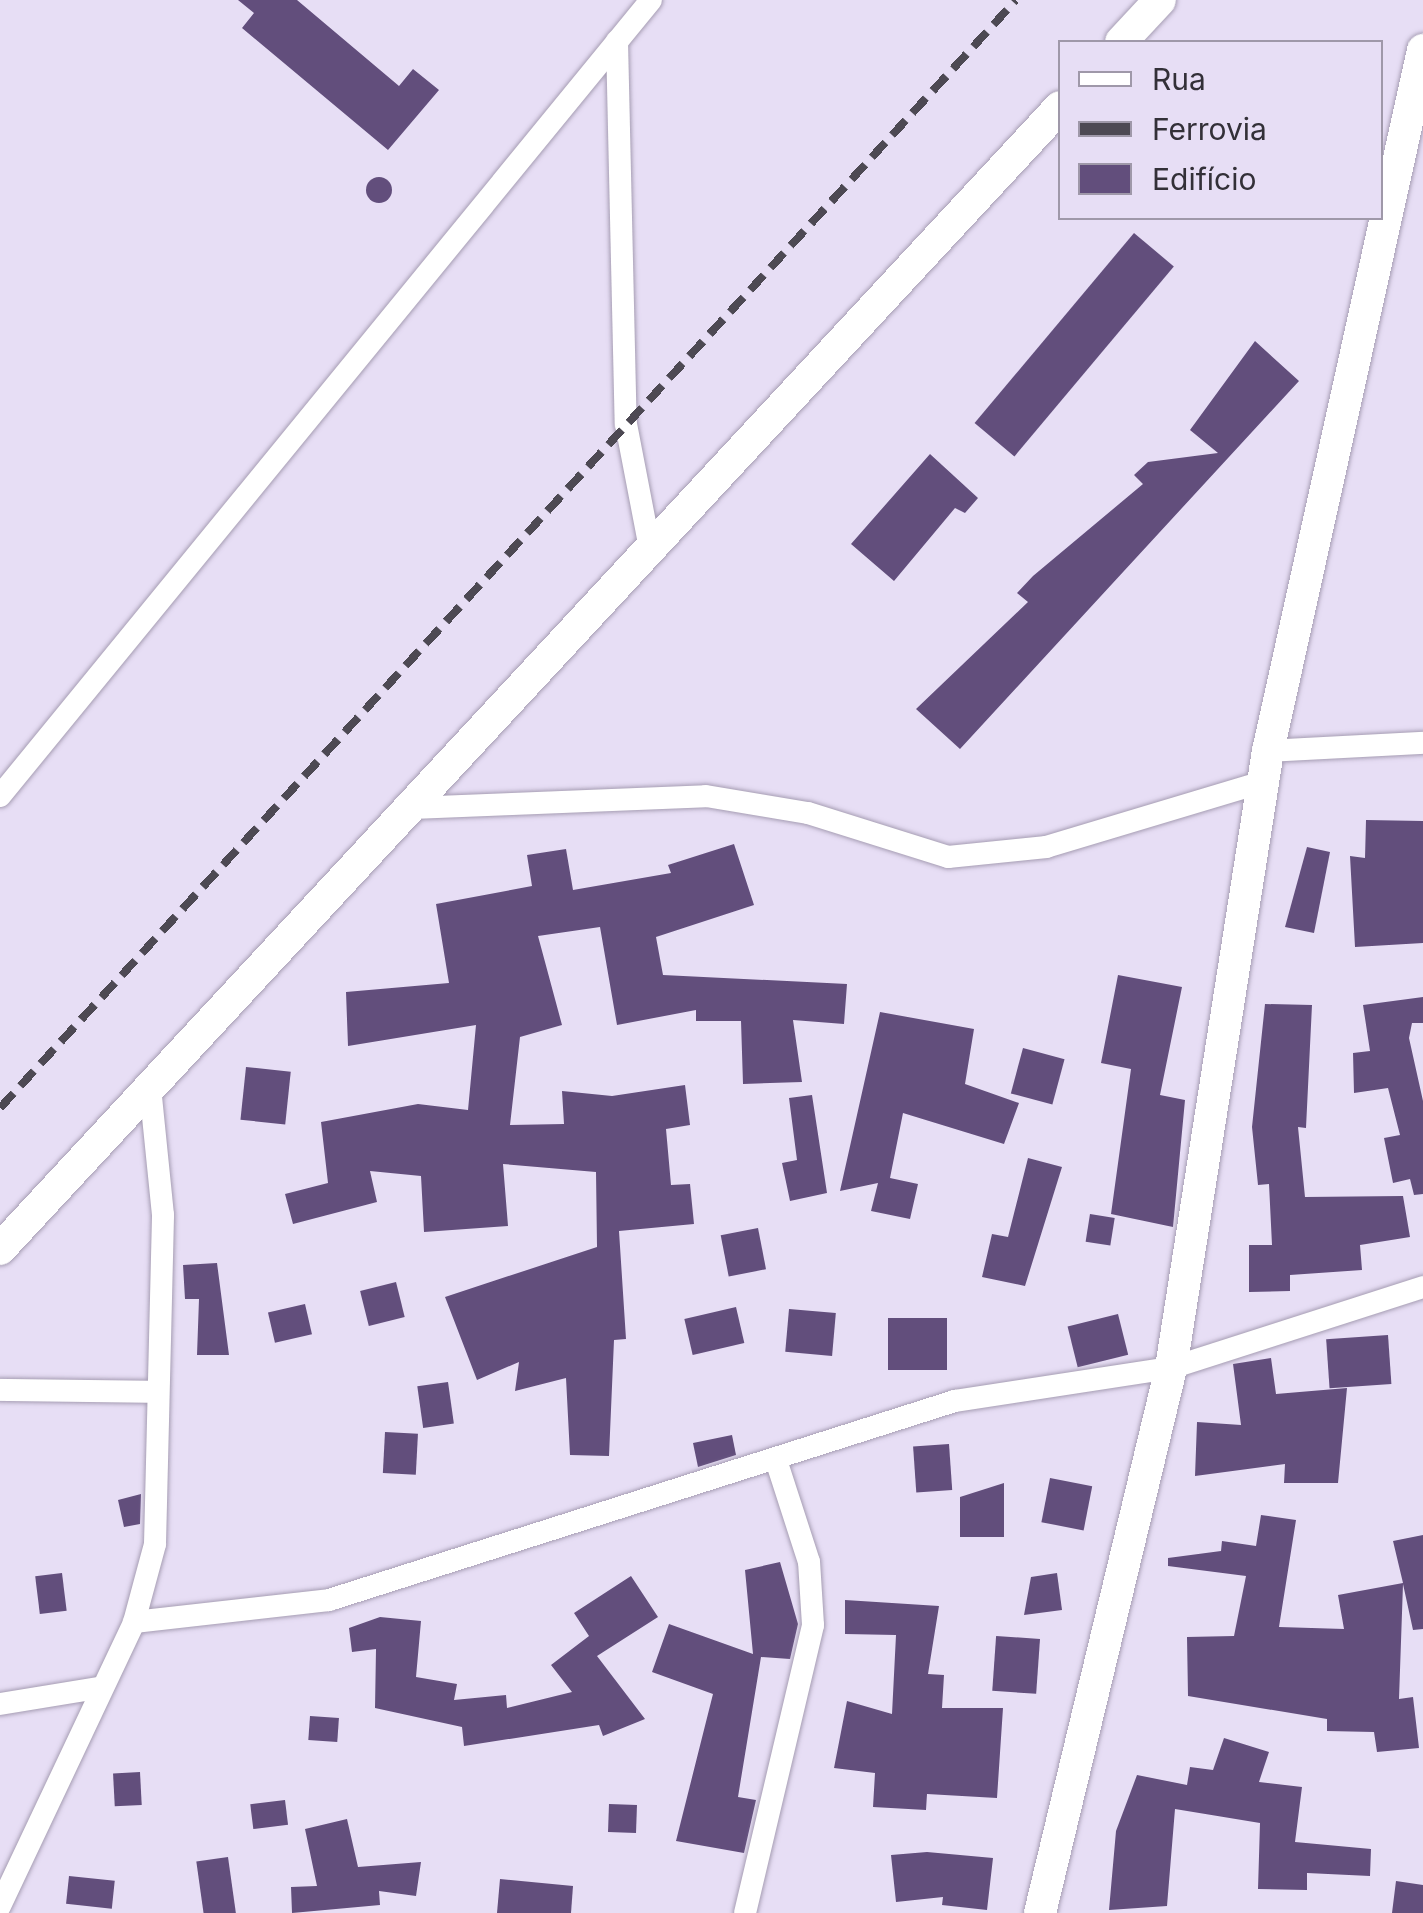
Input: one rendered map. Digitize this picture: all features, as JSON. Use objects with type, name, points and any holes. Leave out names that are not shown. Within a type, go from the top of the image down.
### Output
[{"type":"street","points":[[0,796],[650,0]]},
{"type":"street","points":[[1122,40],[1147,5]]},
{"type":"street","points":[[617,41],[626,424],[650,549]]},
{"type":"street","points":[[1040,1913],[1171,1368],[1266,767],[1423,50]]},
{"type":"street","points":[[0,1249],[1058,109]]},
{"type":"street","points":[[412,808],[706,796],[808,814],[948,856],[1046,847],[1266,767],[1423,743]]},
{"type":"street","points":[[0,1906],[98,1688],[134,1622],[154,1544],[162,1215],[150,1087]]},
{"type":"street","points":[[134,1622],[329,1600],[777,1463],[955,1401],[1171,1368],[1423,1287]]},
{"type":"street","points":[[0,1390],[158,1392]]},
{"type":"street","points":[[746,1913],[813,1624],[808,1562],[777,1463]]},
{"type":"street","points":[[0,1704],[98,1688]]},
{"type":"building","points":[[238,0],[297,0],[399,86],[413,69],[439,90],[388,150],[242,28],[254,13]]},
{"type":"building","points":[[379,177],[388,181],[392,190],[388,199],[379,203],[370,199],[366,190],[370,181]]},
{"type":"building","points":[[1134,233],[1174,266],[1014,456],[975,423]]},
{"type":"building","points":[[1255,341],[1299,381],[960,749],[916,709],[1028,602],[1017,593],[1033,576],[1143,484],[1134,475],[1148,462],[1218,453],[1190,430]]},
{"type":"building","points":[[930,454],[978,498],[965,513],[955,508],[894,581],[851,544]]},
{"type":"building","points":[[1366,820],[1423,821],[1423,943],[1355,947],[1350,856],[1365,858]]},
{"type":"building","points":[[734,844],[754,905],[656,937],[663,975],[847,984],[844,1024],[793,1020],[802,1082],[743,1084],[741,1021],[696,1021],[696,1010],[617,1025],[600,927],[538,936],[562,1025],[520,1037],[510,1125],[564,1124],[562,1091],[612,1096],[685,1085],[690,1125],[666,1129],[671,1185],[690,1184],[694,1224],[619,1231],[626,1339],[614,1340],[609,1456],[570,1455],[566,1378],[515,1391],[519,1362],[477,1380],[445,1297],[597,1247],[596,1172],[503,1164],[508,1226],[424,1232],[421,1176],[370,1171],[377,1202],[293,1224],[285,1194],[328,1183],[321,1122],[418,1104],[468,1110],[476,1025],[348,1046],[346,992],[449,983],[436,904],[532,886],[527,855],[566,849],[573,890],[671,873],[668,865]]},
{"type":"building","points":[[1307,847],[1330,852],[1314,933],[1285,927]]},
{"type":"building","points":[[1118,975],[1182,987],[1160,1095],[1185,1100],[1173,1227],[1111,1214],[1131,1069],[1101,1063]]},
{"type":"building","points":[[1423,997],[1423,1023],[1412,1023],[1409,1038],[1423,1101],[1423,1194],[1414,1195],[1410,1179],[1393,1183],[1384,1138],[1400,1135],[1388,1088],[1354,1093],[1353,1053],[1370,1051],[1363,1005]]},
{"type":"building","points":[[1265,1004],[1312,1005],[1306,1128],[1298,1127],[1305,1197],[1403,1196],[1410,1237],[1360,1245],[1362,1270],[1290,1275],[1290,1291],[1249,1292],[1249,1245],[1272,1245],[1269,1184],[1258,1185],[1252,1127]]},
{"type":"building","points":[[880,1012],[974,1029],[965,1084],[1019,1103],[1004,1144],[903,1113],[890,1178],[918,1184],[910,1219],[871,1211],[878,1183],[840,1191]]},
{"type":"building","points":[[1023,1048],[1065,1059],[1052,1105],[1011,1093]]},
{"type":"building","points":[[246,1067],[291,1072],[285,1124],[240,1120]]},
{"type":"building","points":[[812,1095],[827,1193],[790,1201],[782,1163],[797,1160],[789,1098]]},
{"type":"building","points":[[1028,1158],[1062,1167],[1025,1286],[982,1277],[992,1234],[1008,1237]]},
{"type":"building","points":[[1090,1214],[1115,1218],[1110,1246],[1086,1242]]},
{"type":"building","points":[[758,1228],[766,1269],[729,1276],[721,1235]]},
{"type":"building","points":[[217,1263],[229,1355],[197,1355],[199,1299],[185,1299],[183,1265]]},
{"type":"building","points":[[396,1282],[405,1317],[369,1326],[360,1291]]},
{"type":"building","points":[[305,1304],[312,1334],[275,1343],[268,1313]]},
{"type":"building","points":[[736,1307],[744,1343],[693,1355],[684,1319]]},
{"type":"building","points":[[789,1309],[836,1313],[832,1356],[785,1352]]},
{"type":"building","points":[[1118,1314],[1128,1355],[1078,1367],[1068,1327]]},
{"type":"building","points":[[888,1318],[947,1318],[947,1370],[888,1370]]},
{"type":"building","points":[[1388,1335],[1391,1384],[1330,1388],[1326,1339]]},
{"type":"building","points":[[1271,1358],[1276,1394],[1347,1388],[1338,1483],[1284,1483],[1285,1464],[1195,1476],[1197,1422],[1241,1425],[1233,1364]]},
{"type":"building","points":[[448,1382],[454,1424],[423,1428],[417,1386]]},
{"type":"building","points":[[385,1432],[418,1434],[416,1475],[383,1473]]},
{"type":"building","points":[[732,1435],[736,1455],[698,1467],[693,1443]]},
{"type":"building","points":[[949,1444],[952,1490],[916,1492],[913,1447]]},
{"type":"building","points":[[1050,1478],[1092,1486],[1084,1530],[1041,1522]]},
{"type":"building","points":[[1004,1483],[1004,1537],[960,1537],[960,1497]]},
{"type":"building","points":[[141,1494],[140,1524],[124,1527],[118,1500]]},
{"type":"building","points":[[1261,1515],[1296,1520],[1279,1627],[1344,1629],[1338,1595],[1403,1583],[1393,1541],[1423,1535],[1423,1629],[1413,1630],[1403,1584],[1399,1699],[1413,1697],[1419,1748],[1377,1752],[1374,1732],[1327,1731],[1327,1719],[1188,1696],[1187,1637],[1234,1636],[1246,1576],[1168,1566],[1168,1558],[1221,1551],[1222,1541],[1256,1546]]},
{"type":"building","points":[[780,1562],[798,1624],[790,1659],[761,1657],[738,1797],[756,1800],[744,1853],[676,1841],[713,1694],[652,1672],[669,1624],[753,1654],[745,1570]]},
{"type":"building","points":[[62,1573],[67,1611],[40,1614],[35,1576]]},
{"type":"building","points":[[1057,1573],[1062,1610],[1024,1615],[1031,1577]]},
{"type":"building","points":[[631,1576],[658,1617],[597,1656],[645,1719],[603,1736],[599,1725],[464,1746],[462,1727],[375,1708],[376,1649],[352,1652],[349,1628],[380,1617],[421,1621],[416,1677],[457,1684],[454,1700],[506,1695],[507,1708],[572,1692],[551,1665],[589,1636],[574,1613]]},
{"type":"building","points":[[845,1600],[939,1606],[928,1674],[944,1675],[942,1708],[1003,1708],[997,1798],[927,1794],[926,1810],[873,1807],[875,1773],[834,1768],[847,1701],[892,1714],[896,1635],[845,1634]]},
{"type":"building","points":[[996,1636],[1040,1639],[1036,1694],[992,1691]]},
{"type":"building","points":[[310,1716],[339,1718],[337,1742],[308,1740]]},
{"type":"building","points":[[1224,1738],[1269,1752],[1259,1782],[1302,1787],[1295,1842],[1371,1849],[1370,1876],[1307,1873],[1307,1890],[1258,1889],[1260,1823],[1175,1809],[1167,1906],[1109,1910],[1116,1831],[1137,1775],[1187,1785],[1190,1767],[1213,1770]]},
{"type":"building","points":[[140,1772],[142,1805],[115,1806],[113,1773]]},
{"type":"building","points":[[285,1800],[288,1825],[253,1829],[250,1804]]},
{"type":"building","points":[[609,1804],[637,1805],[636,1833],[608,1832]]},
{"type":"building","points":[[347,1819],[358,1867],[421,1862],[416,1896],[379,1891],[380,1905],[292,1913],[291,1887],[317,1886],[305,1829]]},
{"type":"building","points":[[927,1852],[993,1858],[987,1910],[942,1905],[943,1897],[896,1902],[891,1855]]},
{"type":"building","points":[[228,1857],[236,1913],[204,1913],[196,1861]]},
{"type":"building","points":[[69,1876],[115,1881],[112,1909],[66,1904]]},
{"type":"building","points":[[500,1879],[573,1886],[571,1913],[497,1913]]},
{"type":"building","points":[[1396,1881],[1423,1885],[1423,1913],[1392,1913]]},
{"type":"railway","points":[[0,1108],[1016,0]]}]
